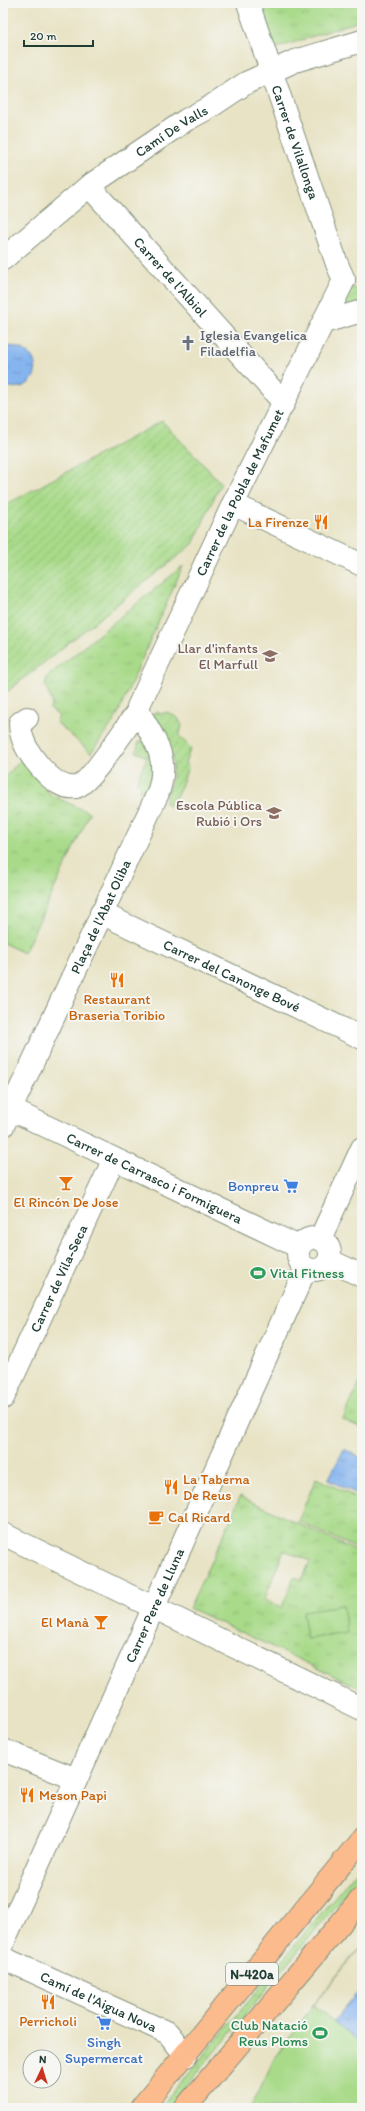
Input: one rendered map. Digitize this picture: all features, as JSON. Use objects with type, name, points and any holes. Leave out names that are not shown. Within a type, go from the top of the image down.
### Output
[{"type":"main road","name":"N-420a","points":[[141,2108],[186,2056],[362,1839]]},
{"type":"main road","name":"N-420a","points":[[184,2108],[362,1898]]},
{"type":"street","name":"Carrer de Vilallonga","points":[[248,3],[337,264],[353,284]]},
{"type":"street","name":"Camí De Valls","points":[[3,259],[89,186],[186,120],[210,107],[246,83],[295,61],[362,41]]},
{"type":"street","name":"Carrer de l'Albiol","points":[[89,186],[284,403]]},
{"type":"street","name":"Carrer de la Pobla de Mafumet","points":[[27,718],[20,723],[25,744],[32,756],[55,782],[66,786],[76,787],[89,778],[138,709],[233,504],[324,322],[353,284]]},
{"type":"street","points":[[324,322],[362,311]]},
{"type":"street","points":[[233,504],[362,565]]},
{"type":"street","name":"Plaça de l'Abat Oliba","points":[[7,1117],[158,793],[163,779],[164,765],[157,742],[138,709]]},
{"type":"street","name":"Carrer del Canonge Bové","points":[[101,913],[362,1038]]},
{"type":"street","name":"Carrer de Carrasco i Formiguera","points":[[7,1117],[114,1159],[299,1247]]},
{"type":"street","points":[[320,1240],[362,1148]]},
{"type":"street","name":"Carrer de Vila-Seca","points":[[3,1398],[114,1159]]},
{"type":"street","points":[[314,1238],[320,1240],[328,1247],[329,1260],[319,1269],[315,1270],[306,1268],[298,1258],[299,1247],[307,1239],[314,1238]]},
{"type":"street","points":[[329,1260],[362,1276]]},
{"type":"street","name":"Carrer Pere de Lluna","points":[[3,1943],[76,1779],[155,1608],[306,1268]]},
{"type":"street","points":[[3,1534],[362,1709]]},
{"type":"street","points":[[3,1750],[76,1779]]},
{"type":"street","name":"Camí de l'Aigua Nova","points":[[3,1958],[168,2033],[186,2056]]},
{"type":"green space","points":[[248,3],[361,3],[362,20],[265,52]]},
{"type":"green space","points":[[347,286],[362,291],[362,307],[331,316]]},
{"type":"green space","points":[[162,421],[221,483],[193,544],[3,695],[3,506]]},
{"type":"green space","points":[[183,566],[116,718],[91,753],[56,722],[59,716],[50,709],[52,702],[45,684],[48,676]]},
{"type":"green space","points":[[157,712],[161,714],[167,712],[178,718],[182,726],[179,736],[191,748],[185,763],[188,767],[182,783],[178,793],[169,806],[164,802],[172,777],[172,758],[166,740],[154,718],[153,713]]},
{"type":"green space","points":[[145,741],[155,761],[147,796],[139,791],[141,786],[136,782],[147,757],[136,752],[139,742]]},
{"type":"green space","points":[[21,760],[51,795],[90,813],[24,953],[3,943],[3,779]]},
{"type":"green space","points":[[362,1377],[362,1428],[343,1420]]},
{"type":"green space","points":[[316,1478],[362,1500],[362,1551],[298,1521]]},
{"type":"green space","points":[[240,1496],[362,1554],[362,1689],[189,1608],[230,1521]],"holes":[[[284,1550],[310,1561],[302,1580],[294,1577],[282,1607],[264,1600]]]},
{"type":"green space","points":[[343,1605],[347,1633],[307,1639],[303,1611]]},
{"type":"green space","points":[[362,1864],[362,1874],[168,2108],[160,2108]]},
{"type":"green space","name":"Club Natació Reus Ploms","points":[[313,2005],[362,2044],[362,2108],[251,2108],[273,2061]]},
{"type":"water","points":[[9,346],[22,349],[31,356],[35,364],[35,372],[32,380],[25,385],[15,388],[3,385],[3,349]]},
{"type":"water","points":[[344,1449],[362,1458],[362,1496],[328,1480]]},
{"type":"water","points":[[362,1987],[362,2044],[333,2022]]},
{"type":"place","name":"Iglesia Evangelica Filadelfia","points":[[188,343]]},
{"type":"place","name":"La Firenze","points":[[321,522]]},
{"type":"place","name":"Llar d'infants El Marfull","points":[[270,656]]},
{"type":"place","name":"Escola Pública Rubió i Ors","points":[[274,813]]},
{"type":"place","name":"Restaurant Braseria Toribio","points":[[117,980]]},
{"type":"place","name":"El Rincón De Jose","points":[[66,1183]]},
{"type":"place","name":"Bonpreu","points":[[291,1186]]},
{"type":"place","name":"Vital Fitness","points":[[258,1273]]},
{"type":"place","name":"La Taberna De Reus","points":[[171,1487]]},
{"type":"place","name":"Cal Ricard","points":[[156,1517]]},
{"type":"place","name":"El Manà","points":[[101,1622]]},
{"type":"place","name":"Meson Papi","points":[[27,1795]]},
{"type":"place","name":"Perricholi","points":[[48,2002]]},
{"type":"place","name":"Singh Supermercat","points":[[104,2023]]},
{"type":"place","name":"Club Natació Reus Ploms","points":[[320,2033]]}]
